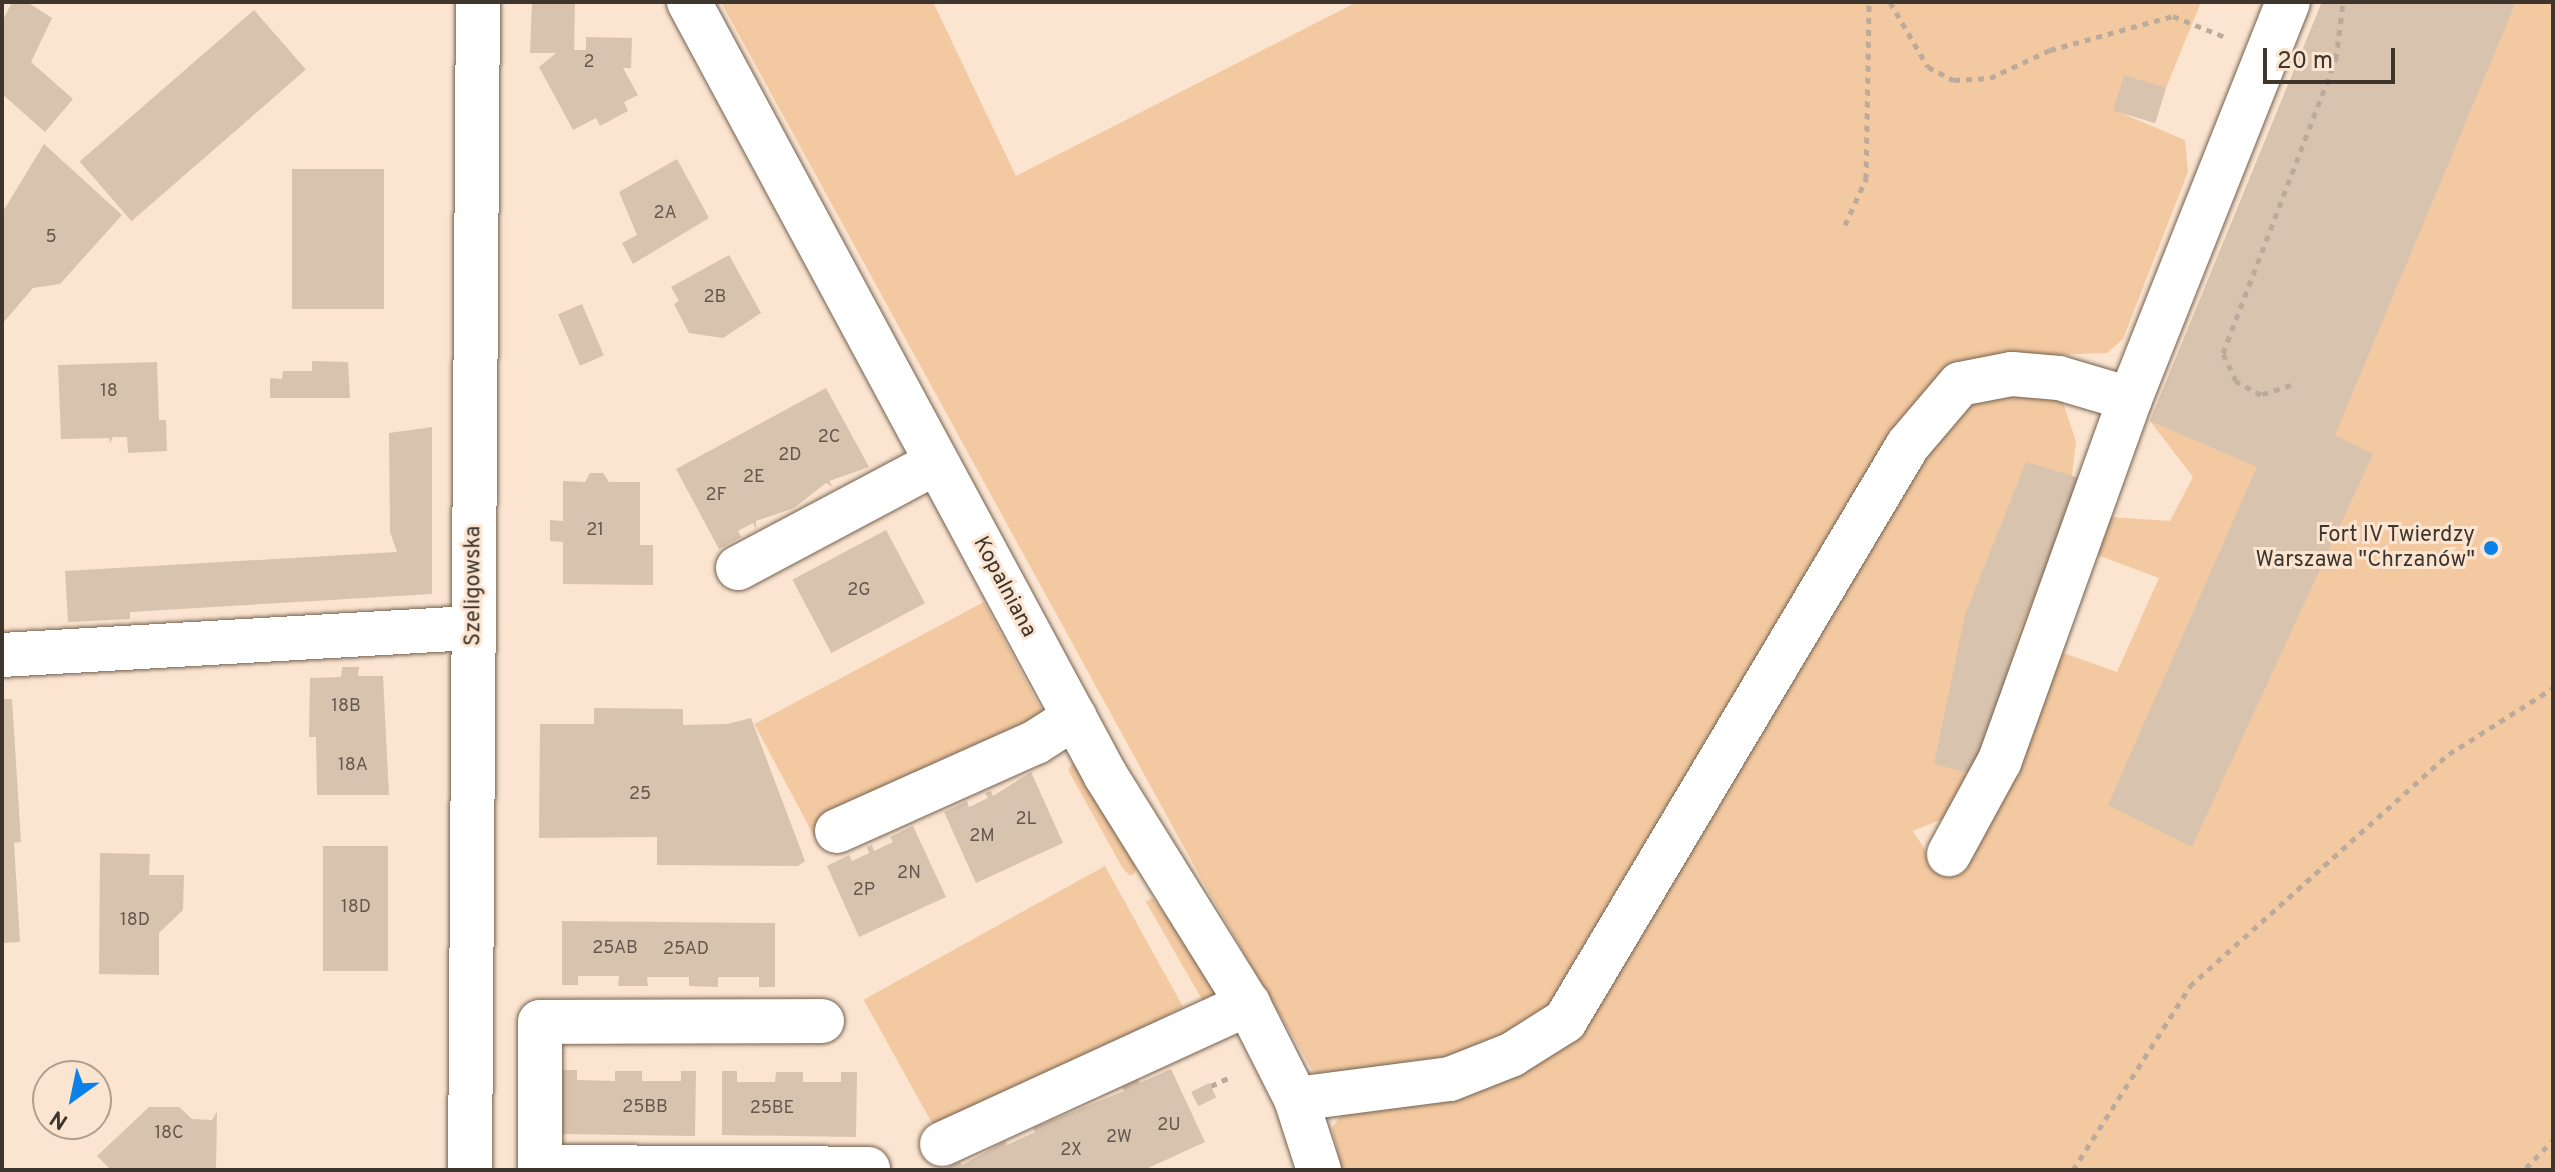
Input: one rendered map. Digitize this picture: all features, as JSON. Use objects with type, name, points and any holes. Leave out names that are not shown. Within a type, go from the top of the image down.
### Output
[{"type":"street","name":"Szeligowska","points":[[470,1170],[478,2]]},
{"type":"street","name":"Kopalniana","points":[[689,2],[1133,823],[1248,1004],[1296,1099],[1319,1170]]},
{"type":"street","points":[[1949,854],[1999,762],[2130,399],[2288,2]]},
{"type":"street","points":[[1296,1099],[1450,1079],[1511,1055],[1565,1021],[1908,445],[1960,384],[2012,374],[2059,378],[2130,399]]},
{"type":"street","points":[[738,568],[937,462]]},
{"type":"street","points":[[2,655],[474,628]]},
{"type":"street","points":[[837,831],[1036,742],[1075,717]]},
{"type":"street","points":[[942,1144],[1248,1004]]},
{"type":"street","points":[[822,1021],[540,1022],[540,1168],[868,1169]]},
{"type":"path","points":[[1845,225],[1866,179],[1869,2]]},
{"type":"path","points":[[1890,2],[1928,67],[1954,80],[1990,78],[2050,50],[2173,16],[2267,54]]},
{"type":"path","points":[[2291,385],[2261,395],[2236,381],[2223,353],[2336,59],[2343,2]]},
{"type":"path","points":[[2073,1170],[2190,986],[2449,754],[2553,688]]},
{"type":"path","points":[[1211,1086],[1230,1077]]},
{"type":"path","points":[[2526,1168],[2553,1140]]},
{"type":"shaded area","points":[[721,2],[933,2],[1016,176],[1357,2],[2201,2],[2166,88],[2114,110],[2185,140],[2188,172],[2123,339],[2107,353],[2052,355],[1958,411],[2003,390],[2043,388],[2063,403],[2076,441],[2067,518],[2022,663],[1950,816],[1913,831],[1931,859],[2055,650],[2117,672],[2159,578],[2092,553],[2111,517],[2170,521],[2193,477],[2150,421],[2322,2],[2553,2],[2553,1170],[1342,1170],[1332,1128],[1339,1118],[1358,1104],[1449,1067],[1318,1080],[1208,891]]},
{"type":"shaded area","points":[[984,602],[1044,715],[815,837],[754,724]]},
{"type":"shaded area","points":[[1076,760],[1136,862],[1135,873],[1130,876],[1068,770]]},
{"type":"shaded area","points":[[1105,866],[1183,1007],[942,1141],[864,1000]]},
{"type":"shaded area","points":[[1152,898],[1217,982],[1215,997],[1204,1003],[1146,902]]},
{"type":"building","points":[[12,2],[27,2],[52,18],[31,62],[73,99],[45,132],[2,94],[2,22]]},
{"type":"building","points":[[532,2],[575,2],[574,50],[586,50],[586,37],[632,38],[631,68],[623,68],[638,95],[624,102],[628,111],[600,126],[596,118],[573,130],[539,67],[556,53],[530,53]]},
{"type":"building","points":[[2322,2],[2516,2],[2335,435],[2373,454],[2192,847],[2108,805],[2257,467],[2150,421]]},
{"type":"building","points":[[254,10],[306,70],[131,221],[80,162]]},
{"type":"building","points":[[2124,75],[2166,88],[2155,123],[2113,110]]},
{"type":"building","points":[[44,144],[122,215],[60,284],[33,288],[2,324],[2,213]]},
{"type":"building","points":[[677,159],[709,218],[633,264],[622,243],[637,235],[619,192]]},
{"type":"building","points":[[292,169],[384,169],[384,309],[292,309]]},
{"type":"building","points":[[729,255],[761,313],[723,338],[689,333],[674,304],[679,301],[671,287]]},
{"type":"building","points":[[582,304],[604,356],[580,366],[558,314]]},
{"type":"building","points":[[312,361],[348,362],[350,398],[270,398],[270,378],[282,379],[283,371],[312,371]]},
{"type":"building","points":[[157,362],[159,420],[166,420],[167,451],[128,453],[127,437],[113,437],[110,443],[109,438],[61,439],[58,365]]},
{"type":"building","points":[[826,388],[869,467],[829,481],[833,487],[826,483],[794,508],[756,521],[756,529],[753,523],[738,531],[741,537],[719,549],[676,469]]},
{"type":"building","points":[[432,427],[432,594],[130,612],[130,619],[68,622],[65,571],[397,552],[390,532],[389,433]]},
{"type":"building","points":[[2026,462],[2083,479],[2019,631],[1977,775],[1934,764],[1965,615]]},
{"type":"building","points":[[590,473],[603,473],[609,482],[640,482],[640,545],[653,545],[653,585],[563,584],[563,542],[550,541],[550,520],[563,521],[563,481],[585,482]]},
{"type":"building","points":[[886,530],[925,603],[831,653],[792,580]]},
{"type":"building","points":[[342,667],[359,667],[358,676],[383,676],[389,795],[317,795],[316,737],[309,737],[310,678],[341,677]]},
{"type":"building","points":[[2,699],[12,699],[21,842],[14,843],[20,942],[2,943]]},
{"type":"building","points":[[594,708],[683,709],[683,725],[727,724],[751,718],[805,861],[798,866],[657,865],[657,837],[539,838],[540,724],[594,724]]},
{"type":"building","points":[[1031,772],[1063,843],[976,883],[944,812],[967,801],[969,807],[988,798],[985,793],[991,791],[993,796]]},
{"type":"building","points":[[913,826],[946,897],[859,937],[827,866],[849,855],[852,861],[869,853],[867,847],[872,845],[874,851],[893,842],[890,837]]},
{"type":"building","points":[[323,846],[388,846],[388,971],[323,971]]},
{"type":"building","points":[[100,853],[150,854],[149,875],[184,875],[183,910],[159,933],[159,975],[99,974]]},
{"type":"building","points":[[562,921],[775,923],[775,987],[759,987],[759,977],[718,977],[718,987],[689,986],[689,977],[647,977],[648,986],[618,986],[619,976],[578,976],[578,985],[562,985]]},
{"type":"building","points":[[1171,1069],[1205,1142],[1144,1170],[942,1170],[960,1162],[962,1165],[1005,1141],[1007,1145],[1035,1132],[1033,1128],[1124,1091],[1122,1087],[1138,1080],[1140,1083]]},
{"type":"building","points":[[562,1070],[577,1070],[577,1080],[615,1081],[615,1071],[642,1071],[642,1081],[681,1081],[681,1071],[696,1071],[695,1136],[561,1134]]},
{"type":"building","points":[[722,1071],[737,1071],[737,1082],[775,1082],[776,1072],[803,1072],[803,1082],[841,1082],[841,1072],[857,1072],[856,1137],[722,1135]]},
{"type":"building","points":[[1209,1083],[1216,1097],[1198,1106],[1191,1092]]},
{"type":"building","points":[[149,1107],[179,1107],[192,1119],[212,1120],[217,1112],[216,1170],[111,1170],[97,1156]]},
{"type":"place","name":"Fort IV Twierdzy Warszawa \"Chrzanów\"","points":[[2491,548]]}]
